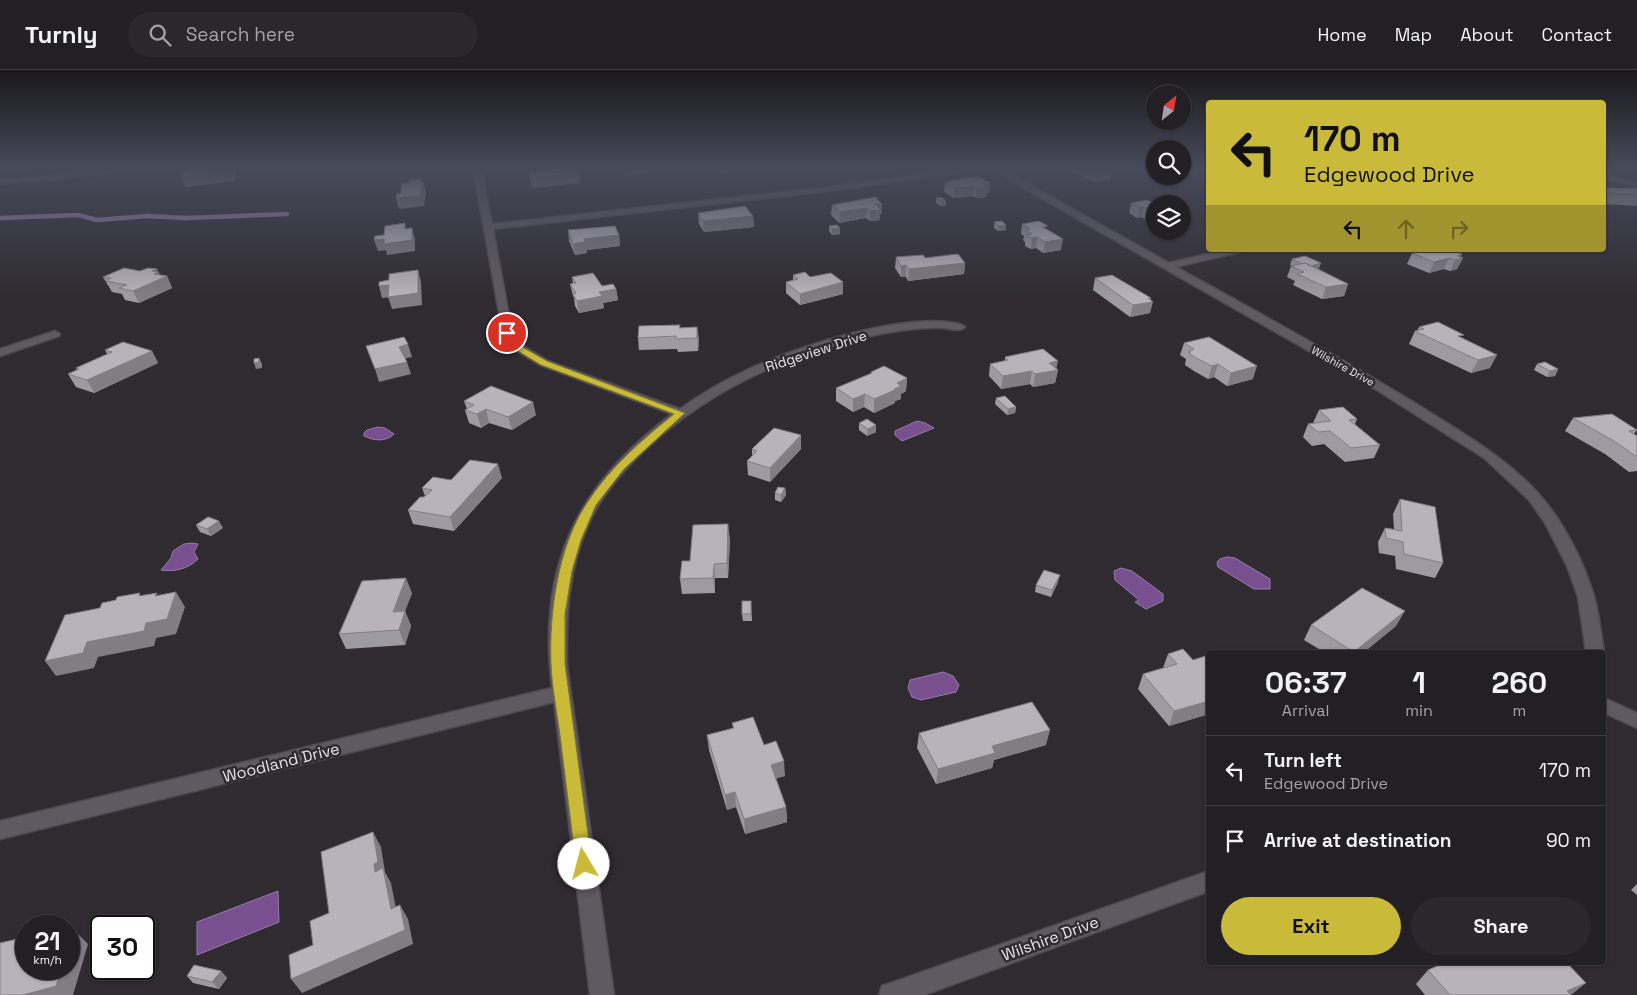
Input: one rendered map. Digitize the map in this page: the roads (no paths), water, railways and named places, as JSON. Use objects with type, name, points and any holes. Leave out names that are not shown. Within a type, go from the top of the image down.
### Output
[{"type":"street","points":[[486,210],[507,333],[521,350],[565,372],[680,413]]},
{"type":"street","points":[[490,227],[640,210]]},
{"type":"street","name":"Wilshire Drive","points":[[1069,210],[1304,345],[1376,384],[1463,437],[1512,475],[1534,497],[1552,522],[1575,566],[1586,596],[1595,650]]},
{"type":"street","points":[[1168,266],[1228,252]]},
{"type":"street","name":"Ridgeview Drive","points":[[602,995],[558,664],[558,614],[566,571],[575,540],[591,504],[620,467],[680,413],[738,379],[788,357],[862,334],[914,325],[929,324],[960,327]]},
{"type":"street","points":[[0,354],[54,334]]},
{"type":"street","name":"Woodland Drive","points":[[0,830],[562,693]]},
{"type":"street","points":[[1606,706],[1637,721]]},
{"type":"street","name":"Wilshire Drive","points":[[891,995],[1206,882]]},
{"type":"waterway","points":[[0,218],[78,215],[97,220],[147,216],[186,218],[287,214]]}]
